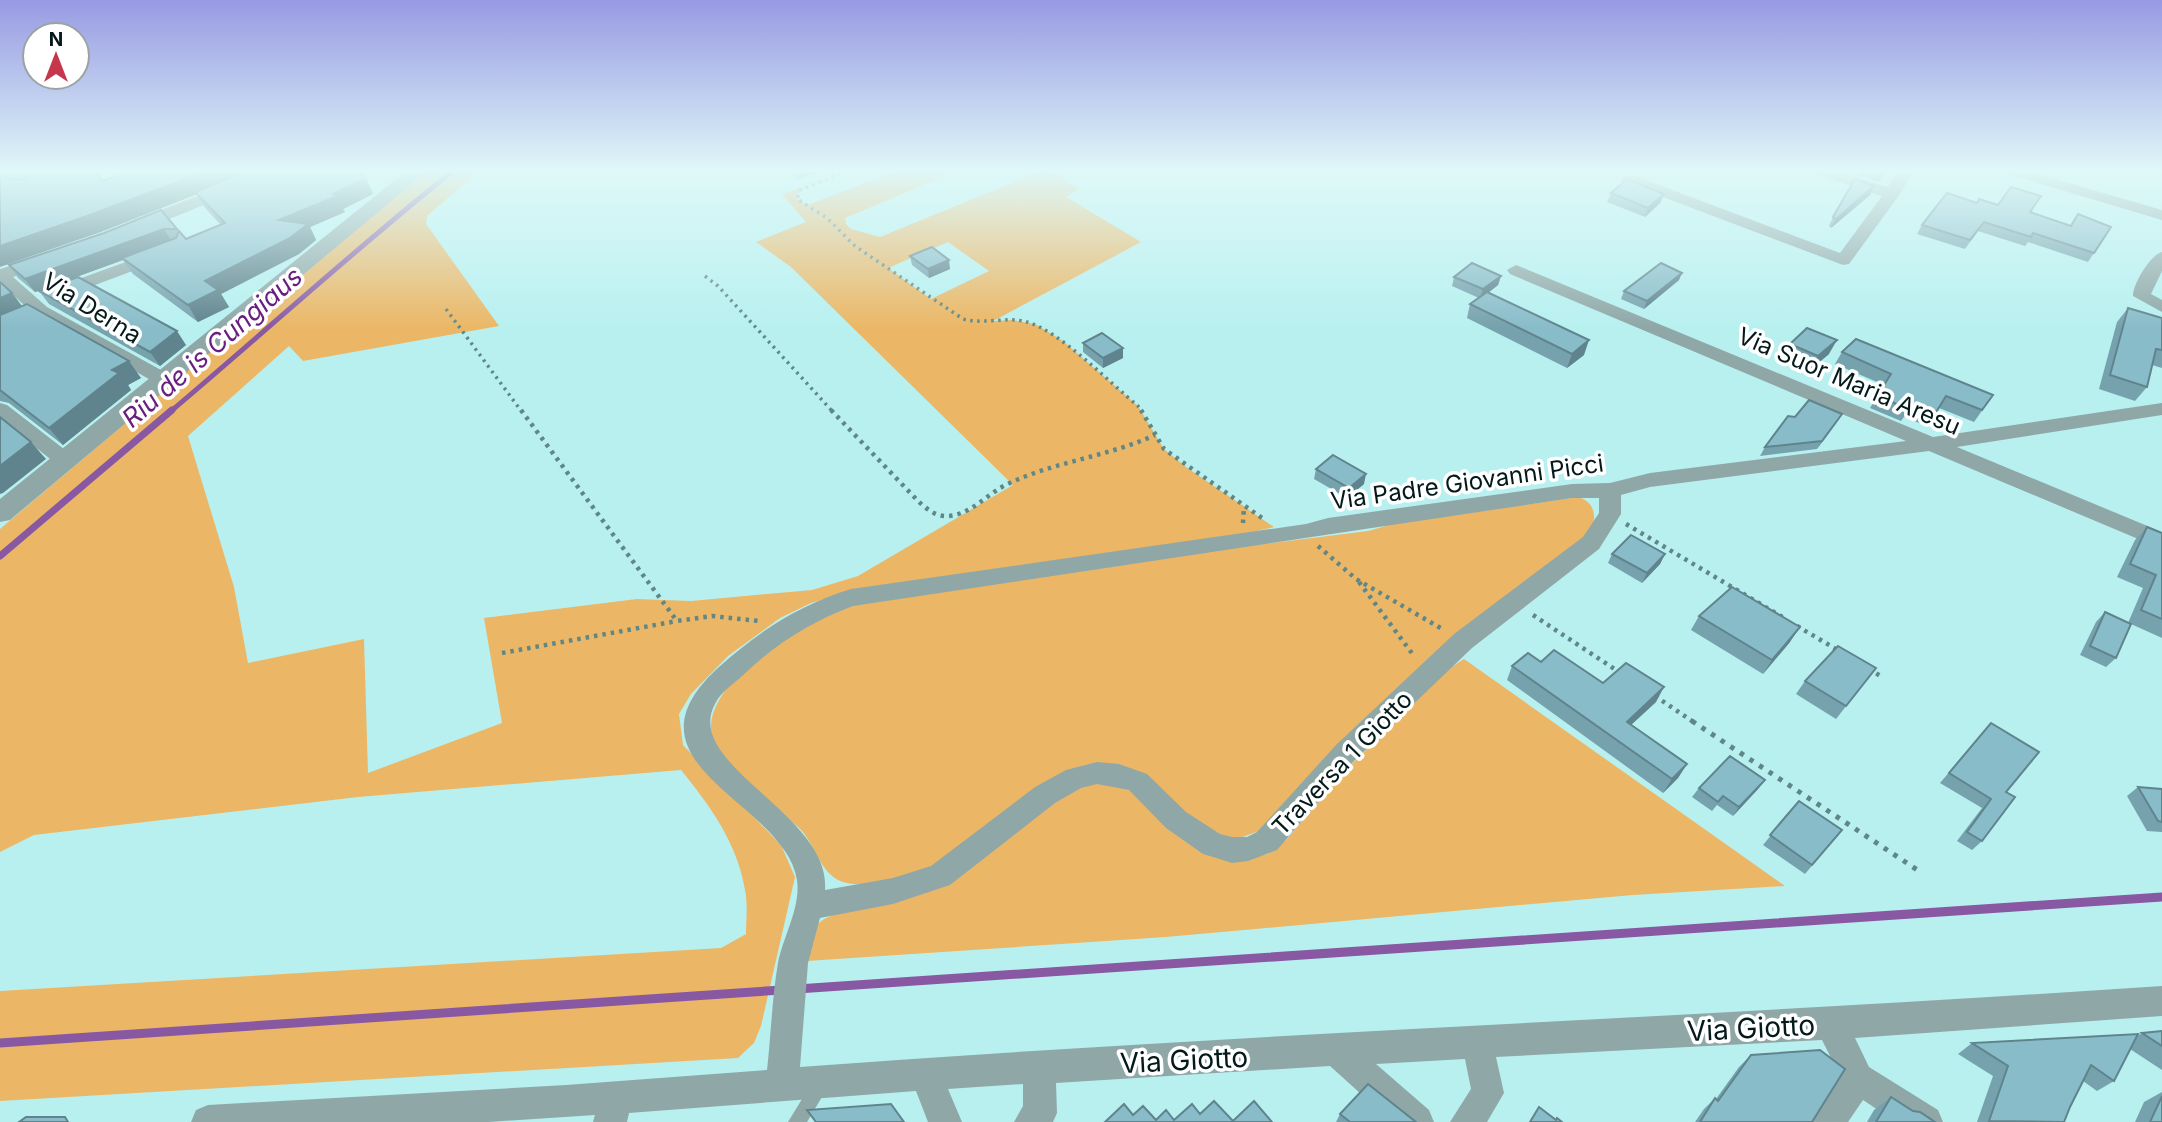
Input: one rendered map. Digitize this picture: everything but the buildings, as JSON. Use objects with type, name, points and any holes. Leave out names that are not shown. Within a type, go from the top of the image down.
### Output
[{"type":"street","points":[[128,267],[117,242],[152,223]]},
{"type":"street","points":[[0,513],[352,223]]},
{"type":"street","points":[[1746,223],[1843,260],[1870,223]]},
{"type":"street","points":[[22,320],[36,307],[179,248]]},
{"type":"street","points":[[1,274],[57,256]]},
{"type":"street","points":[[2162,257],[2142,289],[2142,296],[2162,307]]},
{"type":"street","name":"Via Suor Maria Aresu","points":[[1516,270],[2162,541]]},
{"type":"street","name":"Via Derna","points":[[1,274],[36,307],[163,379]]},
{"type":"street","name":"Via Padre Giovanni Picci","points":[[807,907],[811,881],[804,859],[784,828],[719,771],[699,745],[695,721],[701,703],[715,687],[784,626],[815,610],[851,598],[1572,491],[1610,502],[1650,480],[1696,477],[2162,409]]},
{"type":"street","points":[[5,420],[66,461]]},
{"type":"street","name":"Traversa 1 Giotto","points":[[807,907],[893,891],[940,876],[1045,795],[1075,778],[1097,773],[1119,775],[1138,782],[1184,827],[1213,845],[1232,850],[1248,849],[1267,841],[1345,754],[1462,641],[1591,543],[1610,502]]},
{"type":"street","points":[[782,1085],[785,1028],[793,963],[807,907]]},
{"type":"street","name":"Via Giotto","points":[[208,1122],[613,1109],[782,1085],[926,1074],[1830,1024],[2162,1001]]},
{"type":"street","points":[[1830,1024],[1858,1078],[1926,1122]]},
{"type":"street","points":[[1467,1122],[1488,1093],[1477,1042]]},
{"type":"street","points":[[1337,1051],[1417,1122]]},
{"type":"street","points":[[1031,1122],[1040,1113],[1039,1068]]},
{"type":"street","points":[[926,1074],[945,1122]]},
{"type":"street","points":[[1829,1122],[1858,1078]]},
{"type":"lane","points":[[797,1122],[822,1082]]},
{"type":"path","points":[[832,223],[855,246],[963,319],[973,322],[1024,321],[1047,330],[1138,406],[1164,449],[1186,467],[1296,533],[1356,579],[1462,641]]},
{"type":"path","points":[[705,276],[718,286],[778,355],[909,493],[939,515],[948,516],[969,508],[1017,480],[1118,452],[1155,435]]},
{"type":"path","points":[[446,309],[677,621]]},
{"type":"path","points":[[1610,502],[1847,655]]},
{"type":"path","points":[[1356,579],[1414,656],[1418,684]]},
{"type":"path","points":[[1514,604],[1633,681]]},
{"type":"path","points":[[502,653],[712,616],[784,626]]},
{"type":"path","points":[[1858,662],[1882,677]]},
{"type":"path","points":[[1644,689],[1919,872]]},
{"type":"shaded area","points":[[362,223],[426,223],[499,326],[303,361],[289,346],[188,436],[234,587],[248,663],[364,639],[368,773],[502,723],[484,618],[637,599],[691,601],[812,590],[858,576],[1013,485],[791,267],[756,242],[803,223],[846,223],[851,229],[880,237],[913,223],[1110,223],[1141,242],[993,321],[1012,320],[1035,324],[1063,341],[1138,406],[1164,449],[1274,527],[1222,539],[846,593],[811,603],[780,618],[728,656],[691,694],[679,714],[683,745],[781,845],[795,877],[761,1026],[754,1043],[738,1058],[0,1101],[0,991],[721,948],[746,934],[746,895],[729,840],[712,811],[681,770],[358,797],[34,835],[0,852],[0,529]],"holes":[[[948,242],[989,271],[931,299],[888,268]]]},
{"type":"shaded area","points":[[1578,497],[1592,508],[1594,529],[1259,831],[1237,839],[1218,836],[1098,765],[932,866],[893,880],[853,884],[833,876],[797,826],[743,782],[724,762],[717,750],[711,727],[717,705],[731,683],[777,645],[845,606],[1255,545],[1368,531],[1393,524]]},
{"type":"shaded area","points":[[1464,659],[1785,886],[1633,895],[1166,937],[807,961],[814,929],[825,918],[857,910],[1088,783],[1120,783],[1246,858],[1268,854],[1287,839],[1348,768],[1444,672]]},
{"type":"waterway","name":"Riu de is Cungiaus","points":[[170,412],[389,223]]},
{"type":"waterway","name":"Riu de is Cungiaus","points":[[0,556],[172,410]]},
{"type":"waterway","points":[[797,989],[2162,897]]},
{"type":"waterway","points":[[0,1043],[782,990]]}]
